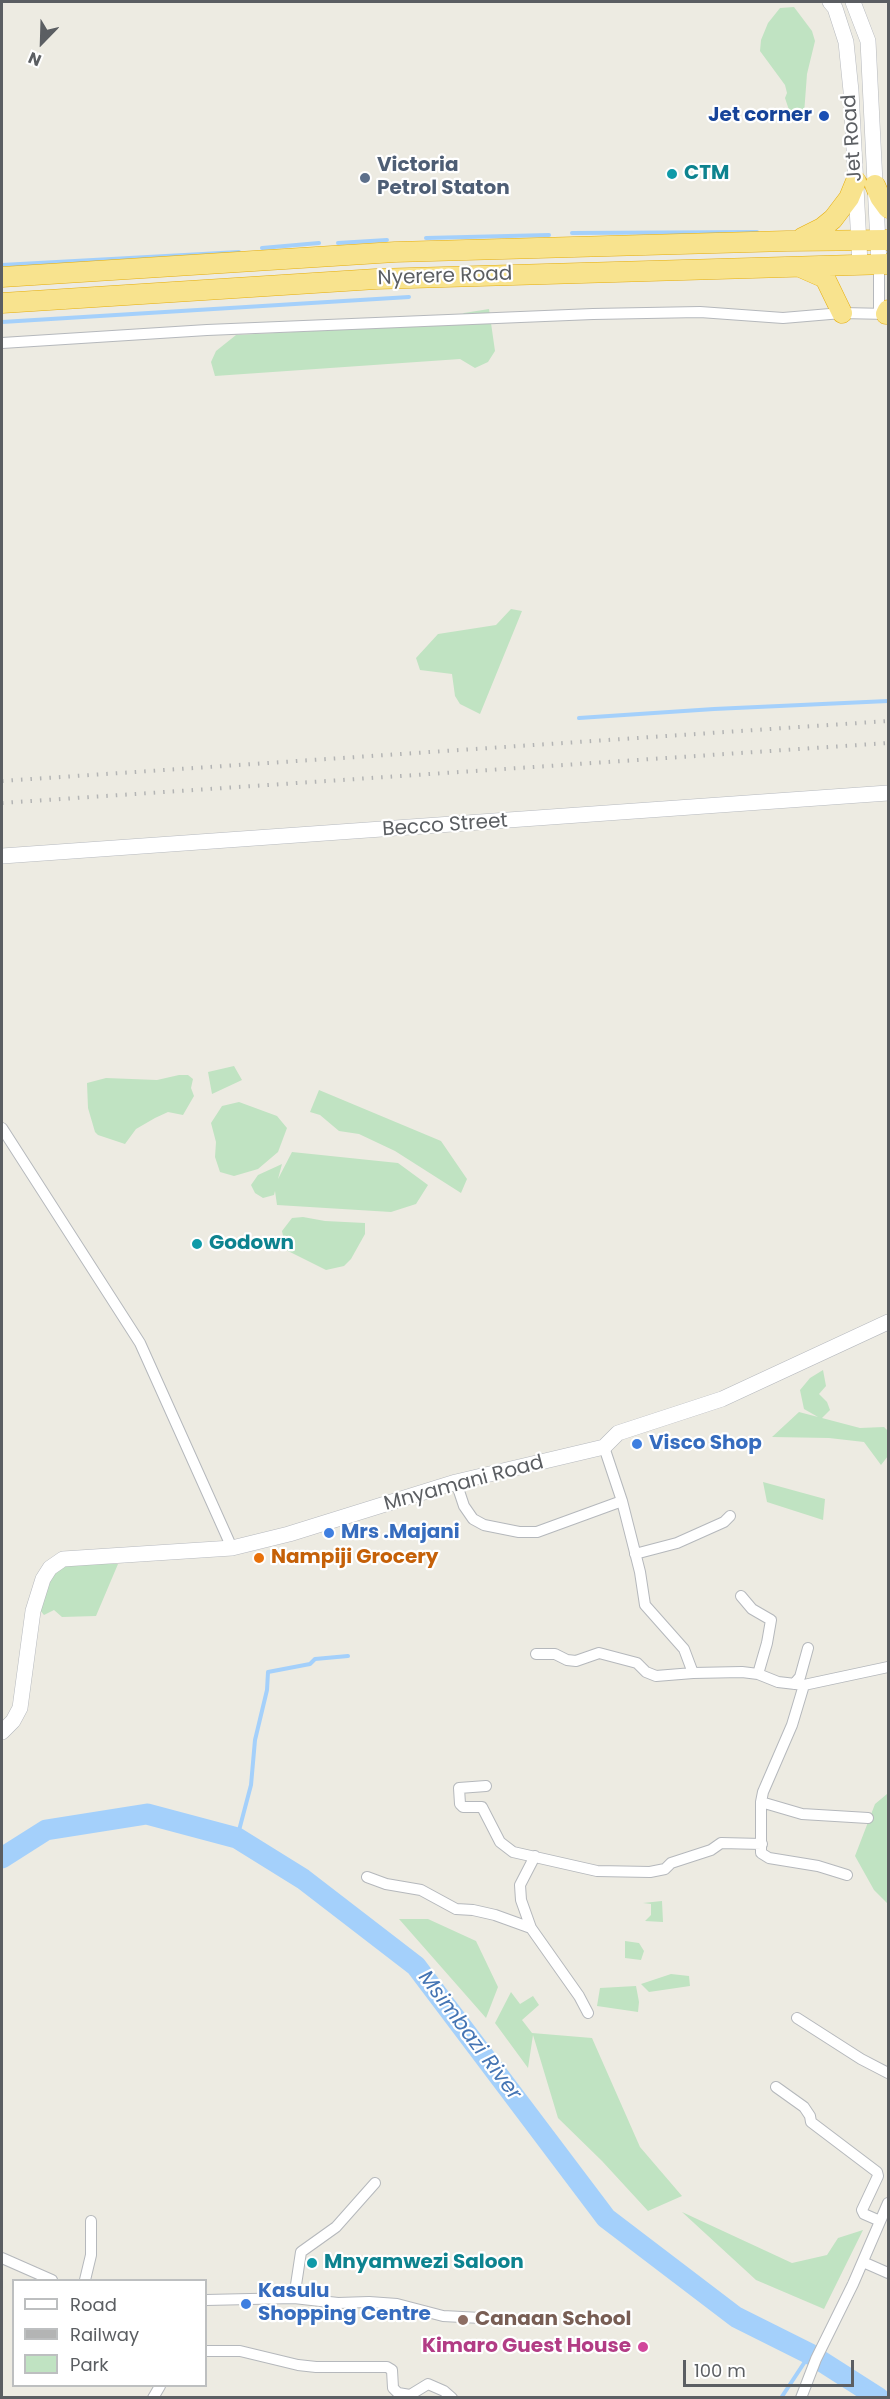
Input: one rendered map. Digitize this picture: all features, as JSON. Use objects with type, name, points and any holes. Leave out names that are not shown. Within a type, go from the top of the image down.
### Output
[{"type":"highway","points":[[787,241],[809,236],[827,224],[866,183],[888,208]]},
{"type":"highway","name":"Nyerere Road","points":[[2,277],[395,252],[875,240]]},
{"type":"highway","points":[[796,265],[825,278],[842,313]]},
{"type":"highway","name":"Nyerere Road","points":[[2,303],[376,279],[796,265],[872,267]]},
{"type":"street","name":"Jet Road","points":[[830,2],[835,8],[846,42],[875,240],[872,267],[886,313]]},
{"type":"street","name":"Jet Road","points":[[853,2],[868,41],[866,183]]},
{"type":"street","points":[[2,343],[207,330],[593,314],[700,312],[783,318],[842,313],[886,313]]},
{"type":"street","name":"Becco Street","points":[[2,856],[888,793]]},
{"type":"street","points":[[2,1128],[140,1342],[232,1548]]},
{"type":"street","name":"Mnyamani Road","points":[[2,1732],[13,1721],[20,1708],[33,1611],[43,1579],[50,1568],[63,1559],[232,1548],[456,1482],[604,1447],[618,1433],[722,1399],[888,1322]]},
{"type":"street","points":[[604,1447],[622,1501],[645,1605],[684,1648],[693,1672]]},
{"type":"street","points":[[456,1482],[464,1506],[474,1519],[484,1525],[519,1532],[537,1532],[622,1501]]},
{"type":"street","points":[[634,1554],[677,1543],[724,1522],[730,1516]]},
{"type":"street","points":[[741,1596],[752,1609],[771,1620],[758,1674]]},
{"type":"street","points":[[808,1648],[800,1677],[792,1725],[763,1792],[761,1802],[762,1855],[818,1866],[847,1875]]},
{"type":"street","points":[[536,1654],[555,1654],[576,1661],[599,1653],[638,1663],[646,1672],[656,1676],[735,1671],[758,1674],[778,1682],[799,1684],[888,1667]]},
{"type":"street","points":[[486,1785],[459,1788],[461,1806],[482,1808],[500,1842],[513,1851],[597,1871],[650,1872],[665,1869],[671,1863],[711,1850],[721,1843],[762,1844]]},
{"type":"street","points":[[761,1802],[802,1814],[868,1818]]},
{"type":"street","points":[[534,1856],[519,1892],[531,1928],[579,1996],[588,2013]]},
{"type":"street","points":[[368,1877],[386,1884],[421,1890],[456,1909],[473,1910],[501,1917],[531,1928]]},
{"type":"street","points":[[797,2018],[830,2037],[861,2059],[888,2073]]},
{"type":"street","points":[[776,2087],[804,2107],[811,2122],[875,2170],[878,2176],[862,2210],[864,2214],[880,2221]]},
{"type":"street","points":[[294,2298],[301,2252],[336,2227],[375,2183]]},
{"type":"street","points":[[801,2397],[816,2359],[863,2262],[888,2203]]},
{"type":"street","points":[[85,2279],[91,2255],[91,2221]]},
{"type":"street","points":[[2,2258],[50,2279]]},
{"type":"street","points":[[863,2262],[888,2273]]},
{"type":"street","points":[[207,2300],[294,2298],[338,2303],[397,2304],[443,2316],[481,2318]]},
{"type":"street","points":[[207,2350],[240,2351],[316,2367],[387,2367],[392,2370],[393,2388],[398,2393],[410,2395],[428,2384],[452,2397]]},
{"type":"green space","points":[[794,7],[812,31],[815,41],[807,74],[804,114],[798,116],[789,110],[785,98],[787,93],[785,85],[760,51],[761,40],[768,23],[780,8]]},
{"type":"green space","points":[[489,309],[495,351],[488,362],[475,368],[460,359],[215,376],[211,362],[216,351],[236,335],[449,324],[464,313]]},
{"type":"green space","points":[[511,609],[522,611],[480,714],[460,704],[455,696],[452,674],[420,670],[416,658],[438,634],[496,625]]},
{"type":"green space","points":[[234,1066],[242,1080],[212,1094],[208,1072]]},
{"type":"green space","points":[[188,1075],[193,1079],[191,1088],[194,1096],[183,1115],[168,1112],[155,1118],[136,1129],[125,1144],[95,1132],[88,1108],[87,1083],[106,1078],[157,1080]]},
{"type":"green space","points":[[319,1090],[441,1141],[467,1179],[461,1193],[395,1151],[359,1134],[339,1131],[320,1115],[310,1112]]},
{"type":"green space","points":[[239,1102],[277,1116],[287,1128],[278,1152],[258,1169],[234,1176],[220,1172],[215,1157],[216,1142],[211,1123],[222,1106]]},
{"type":"green space","points":[[292,1152],[398,1163],[428,1185],[416,1204],[391,1212],[277,1205],[275,1191],[274,1195],[263,1198],[255,1193],[251,1185],[258,1175],[282,1164],[278,1179]]},
{"type":"green space","points":[[303,1217],[325,1221],[365,1223],[365,1234],[351,1259],[344,1266],[326,1270],[286,1250],[282,1231],[292,1218]]},
{"type":"green space","points":[[823,1370],[826,1386],[819,1394],[827,1402],[830,1410],[822,1418],[860,1428],[884,1427],[888,1431],[888,1456],[881,1465],[864,1442],[829,1438],[772,1437],[799,1412],[818,1417],[804,1409],[800,1390],[810,1378]]},
{"type":"green space","points":[[763,1482],[825,1499],[823,1520],[767,1502]]},
{"type":"green space","points":[[92,1562],[118,1564],[96,1616],[62,1617],[54,1610],[44,1615],[39,1609],[52,1574],[66,1566]]},
{"type":"green space","points":[[887,1794],[888,1904],[874,1890],[855,1856],[875,1804]]},
{"type":"green space","points":[[662,1901],[663,1922],[645,1921],[651,1915],[651,1904],[643,1903]]},
{"type":"green space","points":[[399,1919],[428,1919],[476,1941],[498,1987],[486,2018]]},
{"type":"green space","points":[[625,1941],[639,1943],[644,1951],[641,1960],[625,1958]]},
{"type":"green space","points":[[671,1974],[689,1976],[690,1986],[649,1992],[641,1984]]},
{"type":"green space","points":[[636,1986],[638,2012],[597,2006],[600,1988]]},
{"type":"green space","points":[[511,1992],[520,2004],[533,1996],[539,2005],[522,2020],[532,2033],[592,2038],[640,2147],[682,2196],[648,2211],[558,2118],[533,2035],[528,2068],[495,2023]]},
{"type":"green space","points":[[682,2212],[792,2263],[827,2255],[838,2238],[863,2230],[824,2309],[756,2280]]},
{"type":"waterway","points":[[572,233],[757,232]]},
{"type":"waterway","points":[[426,238],[549,235]]},
{"type":"waterway","points":[[338,243],[387,240]]},
{"type":"waterway","points":[[262,248],[319,243]]},
{"type":"waterway","points":[[2,265],[239,252]]},
{"type":"waterway","points":[[2,322],[409,297]]},
{"type":"waterway","points":[[579,718],[888,701]]},
{"type":"waterway","points":[[237,1838],[251,1785],[255,1740],[267,1690],[268,1672],[310,1664],[315,1659],[348,1656]]},
{"type":"waterway","name":"Msimbazi River","points":[[2,1858],[46,1830],[147,1814],[237,1838],[303,1879],[416,1966],[606,2218],[736,2317],[810,2354],[879,2398]]},
{"type":"waterway","points":[[781,2398],[810,2354]]},
{"type":"railway","points":[[2,781],[888,721]]},
{"type":"railway","points":[[2,803],[888,743]]},
{"type":"place","name":"Jet corner","points":[[824,116]]},
{"type":"place","name":"CTM","points":[[672,174]]},
{"type":"place","name":"Victoria Petrol Staton","points":[[365,178]]},
{"type":"place","name":"Godown","points":[[197,1244]]},
{"type":"place","name":"Visco Shop","points":[[637,1444]]},
{"type":"place","name":"Mrs .Majani","points":[[329,1533]]},
{"type":"place","name":"Nampiji Grocery","points":[[259,1558]]},
{"type":"place","name":"Mnyamwezi Saloon","points":[[312,2263]]},
{"type":"place","name":"Kasulu Shopping Centre","points":[[246,2304]]},
{"type":"place","name":"Canaan School","points":[[463,2320]]},
{"type":"place","name":"Kimaro Guest House","points":[[643,2347]]}]
